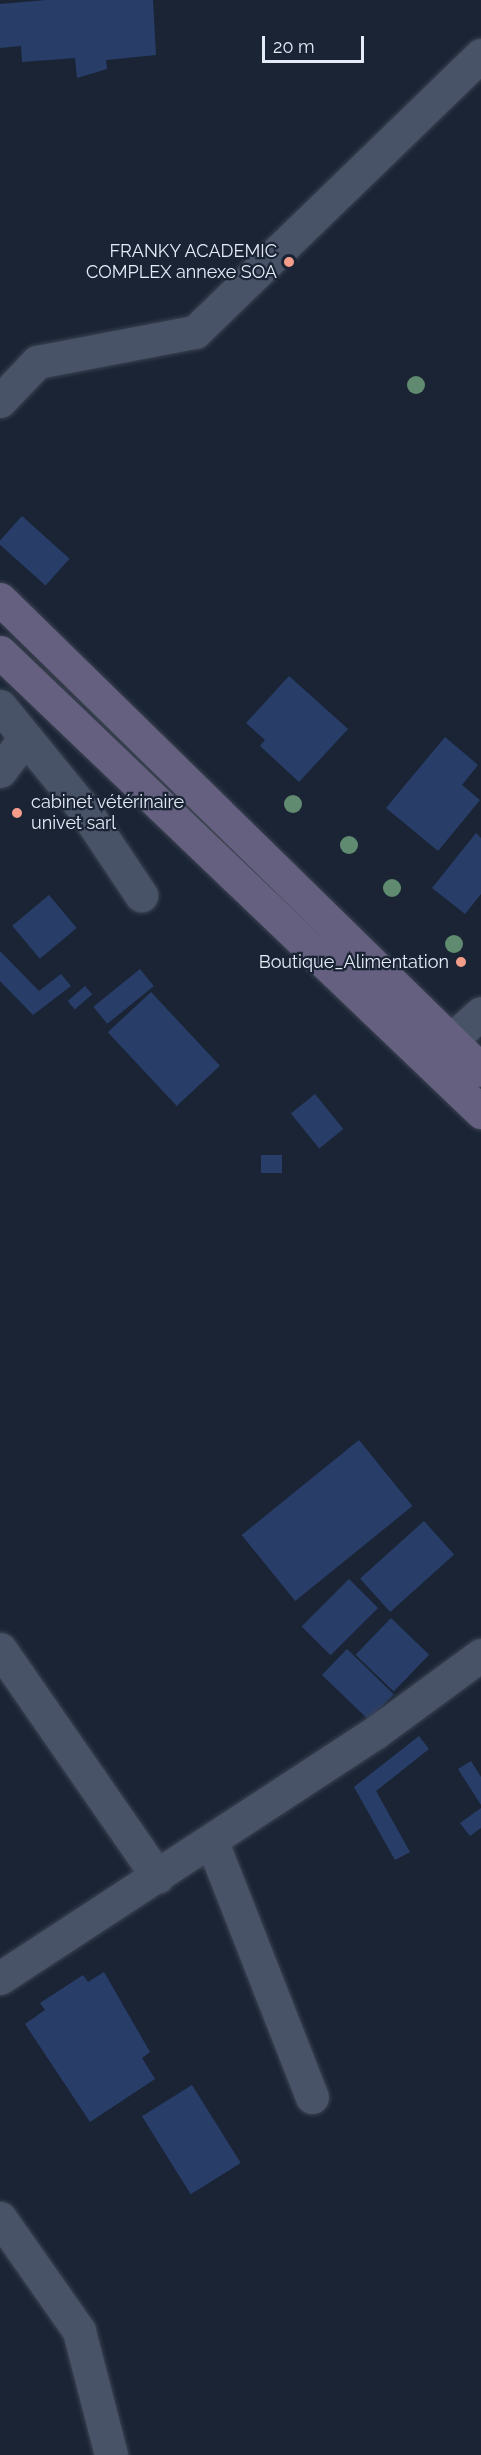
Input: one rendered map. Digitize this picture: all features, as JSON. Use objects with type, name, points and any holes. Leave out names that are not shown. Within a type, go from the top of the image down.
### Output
[{"type":"main road","points":[[0,599],[481,1070]]},
{"type":"main road","points":[[0,652],[481,1112]]},
{"type":"street","points":[[0,401],[37,362],[195,333],[481,55]]},
{"type":"street","points":[[0,706],[83,808],[141,895]]},
{"type":"street","points":[[0,771],[25,738]]},
{"type":"street","points":[[451,1040],[481,1013]]},
{"type":"street","points":[[0,1650],[158,1877]]},
{"type":"street","points":[[0,1978],[212,1842],[481,1655]]},
{"type":"street","points":[[212,1842],[312,2097]]},
{"type":"street","points":[[0,2218],[79,2331],[111,2455]]},
{"type":"building","points":[[46,0],[153,0],[156,55],[106,60],[107,69],[77,78],[75,58],[22,62],[21,46],[0,48],[0,4]]},
{"type":"building","points":[[22,516],[70,559],[45,586],[0,545],[0,540]]},
{"type":"building","points":[[289,676],[348,729],[299,782],[260,746],[265,740],[246,723]]},
{"type":"building","points":[[445,737],[478,765],[462,785],[480,800],[438,851],[386,808]]},
{"type":"building","points":[[476,833],[481,838],[481,894],[465,914],[432,888]]},
{"type":"building","points":[[49,895],[77,928],[40,959],[12,926]]},
{"type":"building","points":[[0,951],[39,991],[61,974],[71,986],[33,1015],[0,981]]},
{"type":"building","points":[[140,969],[154,986],[107,1024],[93,1007]]},
{"type":"building","points":[[85,986],[92,994],[75,1009],[68,1001]]},
{"type":"building","points":[[151,992],[220,1066],[177,1106],[108,1032]]},
{"type":"building","points":[[315,1094],[343,1129],[319,1148],[291,1114]]},
{"type":"building","points":[[261,1155],[282,1155],[282,1173],[261,1173]]},
{"type":"building","points":[[359,1440],[412,1506],[295,1601],[242,1535]]},
{"type":"building","points":[[424,1521],[454,1554],[390,1612],[360,1579]]},
{"type":"building","points":[[349,1579],[378,1608],[331,1655],[302,1626]]},
{"type":"building","points":[[391,1618],[429,1655],[394,1692],[356,1655]]},
{"type":"building","points":[[347,1649],[394,1694],[369,1720],[322,1675]]},
{"type":"building","points":[[419,1736],[429,1749],[376,1791],[410,1852],[395,1860],[354,1787]]},
{"type":"building","points":[[471,1761],[481,1777],[481,1805],[458,1769]]},
{"type":"building","points":[[481,1808],[481,1828],[470,1836],[460,1823]]},
{"type":"building","points":[[104,1972],[150,2052],[142,2058],[155,2079],[90,2122],[25,2024],[45,2010],[40,2003],[83,1975],[88,1982]]},
{"type":"building","points":[[192,2085],[241,2163],[191,2194],[142,2116]]},
{"type":"place","name":"FRANKY ACADEMIC COMPLEX annexe SOA","points":[[289,262]]},
{"type":"place","name":"cabinet vétérinaire univet sarl","points":[[17,813]]},
{"type":"place","name":"Boutique_Alimentation","points":[[461,962]]}]
